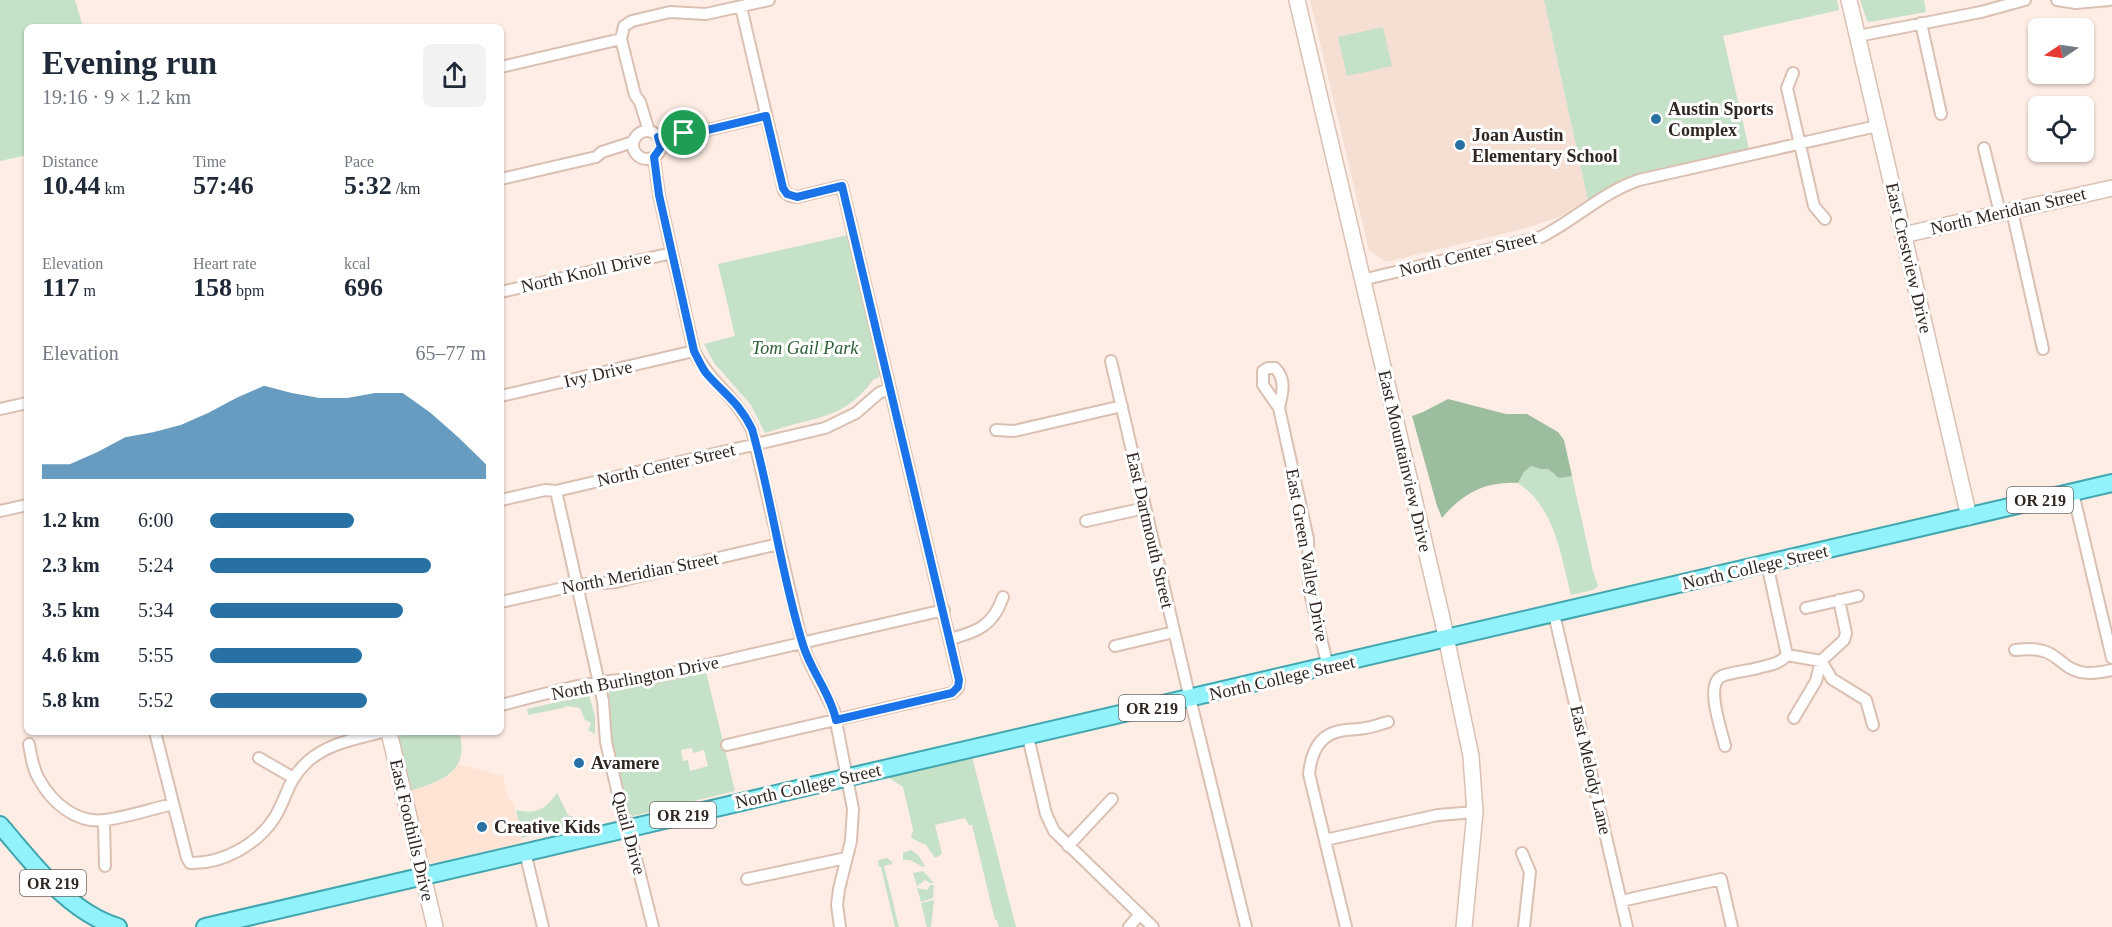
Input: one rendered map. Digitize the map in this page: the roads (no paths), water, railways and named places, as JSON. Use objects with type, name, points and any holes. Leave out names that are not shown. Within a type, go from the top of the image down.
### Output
[{"type":"main road","name":"North College Street","points":[[205,927],[2112,483]]},
{"type":"main road","name":"OR 219","points":[[0,825],[59,890],[98,918],[118,927]]},
{"type":"street","points":[[769,0],[706,14],[670,12],[632,21],[624,26],[621,39],[635,95],[640,102],[647,145],[694,351],[706,372],[735,401],[744,414],[756,444],[802,643],[817,679],[832,704],[836,720],[853,822],[837,905],[840,927]]},
{"type":"street","name":"East Mountainview Drive","points":[[1297,0],[1446,639],[1471,756],[1475,812],[1464,927]]},
{"type":"street","name":"East Crestview Drive","points":[[1849,0],[1969,517]]},
{"type":"street","points":[[1858,36],[1980,12],[2025,0]]},
{"type":"street","points":[[2057,0],[2076,3],[2109,0]]},
{"type":"street","points":[[727,745],[952,693],[958,687],[959,680],[842,186],[797,197],[790,196],[784,191],[741,7]]},
{"type":"street","points":[[1921,23],[1941,114]]},
{"type":"street","points":[[504,66],[621,39]]},
{"type":"street","points":[[1793,73],[1787,88],[1814,206],[1825,219]]},
{"type":"street","points":[[504,178],[596,157],[604,158],[647,145],[685,139],[695,133],[766,116]]},
{"type":"street","name":"North Center Street","points":[[1362,280],[1541,237],[1563,226],[1604,196],[1624,185],[1654,176],[1877,126]]},
{"type":"street","points":[[1984,148],[2006,212],[2043,349]]},
{"type":"street","name":"North Meridian Street","points":[[1904,235],[2112,188]]},
{"type":"street","name":"North Knoll Drive","points":[[504,291],[672,253]]},
{"type":"street","name":"Ivy Drive","points":[[504,395],[694,351]]},
{"type":"street","name":"East Dartmouth Street","points":[[1111,361],[1246,927]]},
{"type":"street","name":"North Center Street","points":[[504,499],[545,490],[556,491],[825,428],[856,413],[879,393],[890,388]]},
{"type":"street","points":[[0,409],[24,404]]},
{"type":"street","points":[[996,430],[1014,431],[1122,406]]},
{"type":"street","name":"East Green Valley Drive","points":[[1279,408],[1308,539],[1311,597],[1328,667]]},
{"type":"street","name":"Quail Drive","points":[[556,491],[603,701],[606,742],[653,927]]},
{"type":"street","points":[[2073,493],[2112,658]]},
{"type":"street","points":[[0,511],[24,506]]},
{"type":"street","points":[[1086,521],[1145,508]]},
{"type":"street","name":"North Meridian Street","points":[[504,601],[577,585],[616,582],[779,544]]},
{"type":"street","points":[[1767,564],[1787,655]]},
{"type":"street","points":[[1806,608],[1858,596]]},
{"type":"street","points":[[950,639],[973,633],[986,624],[995,615],[1003,597]]},
{"type":"street","points":[[1794,718],[1816,681],[1821,661],[1844,640],[1846,633],[1839,600]]},
{"type":"street","name":"North Burlington Drive","points":[[504,704],[619,678],[646,679],[944,610]]},
{"type":"street","name":"East Melody Lane","points":[[1554,614],[1627,927]]},
{"type":"street","points":[[1116,646],[1174,632]]},
{"type":"street","points":[[2015,650],[2045,651],[2054,655],[2074,671],[2085,674],[2112,670]]},
{"type":"street","points":[[1787,655],[1821,661],[1832,679],[1866,700],[1872,725]]},
{"type":"street","points":[[1725,746],[1713,695],[1714,684],[1720,677],[1772,665],[1783,660],[1787,655]]},
{"type":"street","points":[[1346,927],[1309,774],[1311,760],[1317,746],[1325,737],[1339,731],[1388,722]]},
{"type":"street","points":[[156,735],[190,863],[224,857],[254,841],[265,831],[276,815],[292,777],[316,755],[342,742],[370,735]]},
{"type":"street","name":"East Foothills Drive","points":[[389,735],[435,927]]},
{"type":"street","points":[[1028,737],[1046,814],[1054,831],[1153,927]]},
{"type":"street","points":[[29,744],[39,779],[59,804],[71,814],[85,819],[104,821],[173,804]]},
{"type":"street","points":[[259,758],[292,777]]},
{"type":"street","points":[[1068,846],[1112,799]]},
{"type":"street","points":[[1325,840],[1438,815],[1475,812]]},
{"type":"street","points":[[104,821],[105,866]]},
{"type":"street","points":[[525,852],[543,927]]},
{"type":"street","points":[[1522,853],[1530,872],[1524,927]]},
{"type":"street","points":[[747,879],[846,858]]},
{"type":"street","points":[[1621,901],[1721,879],[1732,927]]},
{"type":"street","points":[[1129,927],[1140,914]]},
{"type":"place","name":"Austin Sports Complex","points":[[1656,119]]},
{"type":"place","name":"Joan Austin Elementary School","points":[[1460,145]]},
{"type":"place","name":"Avamere","points":[[579,763]]},
{"type":"place","name":"Creative Kids","points":[[482,827]]},
{"type":"park label","name":"Tom Gail Park","points":[[805,348]]}]
